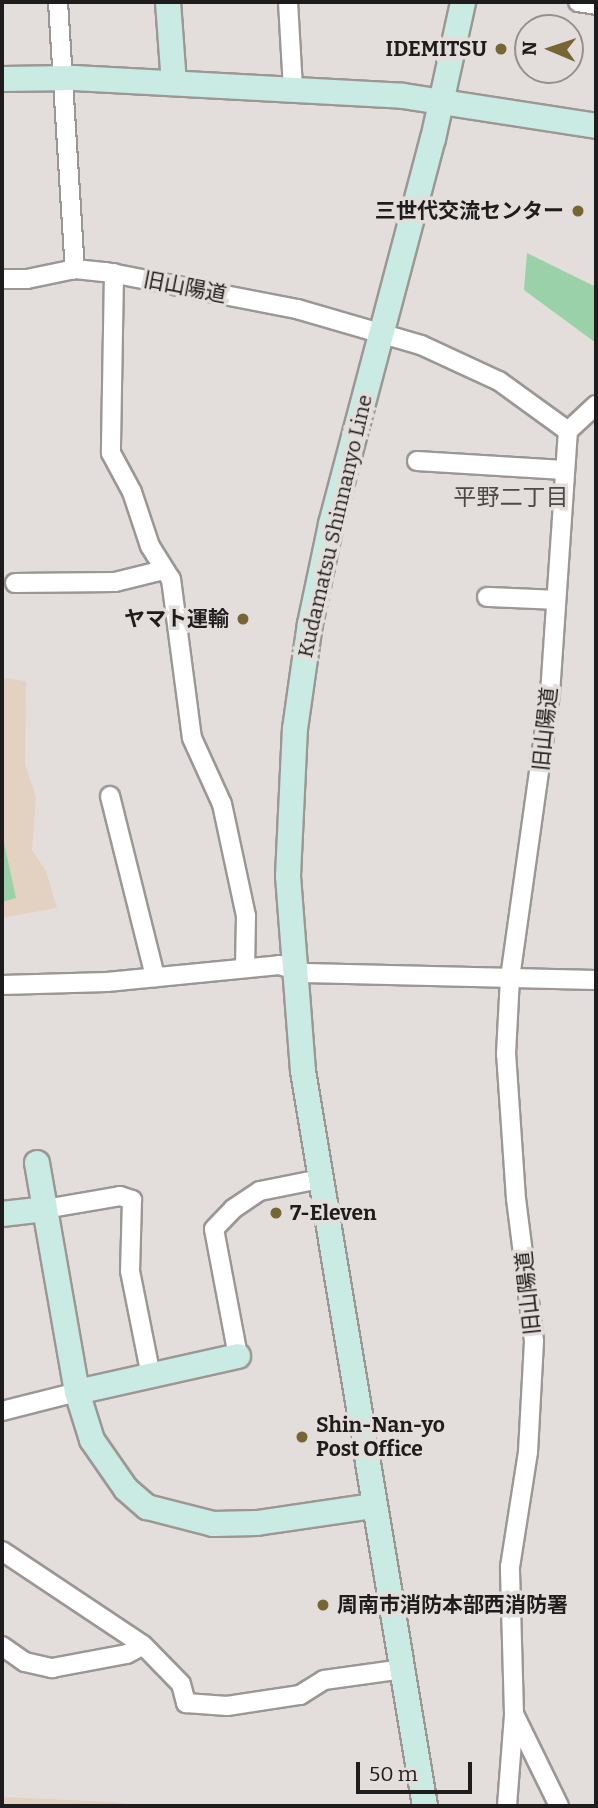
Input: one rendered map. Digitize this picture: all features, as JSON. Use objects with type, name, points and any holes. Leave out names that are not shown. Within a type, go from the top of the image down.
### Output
[{"type":"main road","points":[[168,2],[174,83]]},
{"type":"main road","name":"Kudamatsu Shinnanyo Line","points":[[425,1806],[320,1179],[292,969],[289,824],[303,661],[331,524],[441,101],[463,2]]},
{"type":"main road","points":[[2,79],[293,88],[441,101],[596,126]]},
{"type":"main road","points":[[37,1163],[77,1392],[92,1440],[106,1465],[147,1507],[213,1524],[257,1523],[374,1506]]},
{"type":"main road","points":[[2,1214],[45,1209]]},
{"type":"main road","points":[[77,1392],[238,1356]]},
{"type":"street","points":[[58,2],[75,269]]},
{"type":"street","points":[[288,2],[293,88]]},
{"type":"street","name":"旧山陽道","points":[[2,279],[27,279],[75,269],[114,273],[297,309],[421,345],[499,381],[568,431],[545,732],[510,978],[506,1054],[510,1131],[534,1341],[528,1452],[510,1576],[514,1714],[559,1806]]},
{"type":"street","points":[[114,273],[111,453],[175,594],[192,738],[222,804],[246,916],[245,967]]},
{"type":"street","points":[[568,431],[596,405]]},
{"type":"street","points":[[417,461],[564,470]]},
{"type":"street","points":[[15,583],[115,582],[163,570]]},
{"type":"street","points":[[487,597],[555,600]]},
{"type":"street","points":[[110,796],[155,977]]},
{"type":"street","points":[[2,985],[155,977],[245,967],[596,980]]},
{"type":"street","points":[[238,1356],[214,1229],[233,1209],[260,1191],[320,1179]]},
{"type":"street","points":[[45,1209],[120,1196],[132,1200],[130,1271],[151,1376]]},
{"type":"street","points":[[2,1410],[77,1392]]},
{"type":"street","points":[[2,1551],[143,1645],[181,1684],[186,1703],[205,1707],[300,1695],[324,1681],[403,1669]]},
{"type":"street","points":[[2,1646],[25,1662],[52,1668],[127,1654],[143,1645]]},
{"type":"street","points":[[507,1806],[514,1714]]},
{"type":"shaded area","points":[[2,678],[26,681],[25,764],[36,797],[32,850],[46,871],[57,908],[2,918]]},
{"type":"shaded area","points":[[2,1797],[113,1802],[145,1806],[2,1806]]},
{"type":"green space","points":[[527,253],[596,287],[596,343],[524,290]]},
{"type":"green space","points":[[2,834],[16,898],[2,902]]},
{"type":"place","name":"IDEMITSU","points":[[501,49]]},
{"type":"place","name":"三世代交流センター","points":[[578,211]]},
{"type":"place","name":"ヤマト運輸","points":[[243,619]]},
{"type":"place","name":"7-Eleven","points":[[276,1213]]},
{"type":"place","name":"Shin-Nan-yo Post Office","points":[[302,1437]]},
{"type":"place","name":"周南市消防本部西消防署","points":[[323,1605]]},
{"type":"district","name":"平野二丁目","points":[[511,497]]}]
